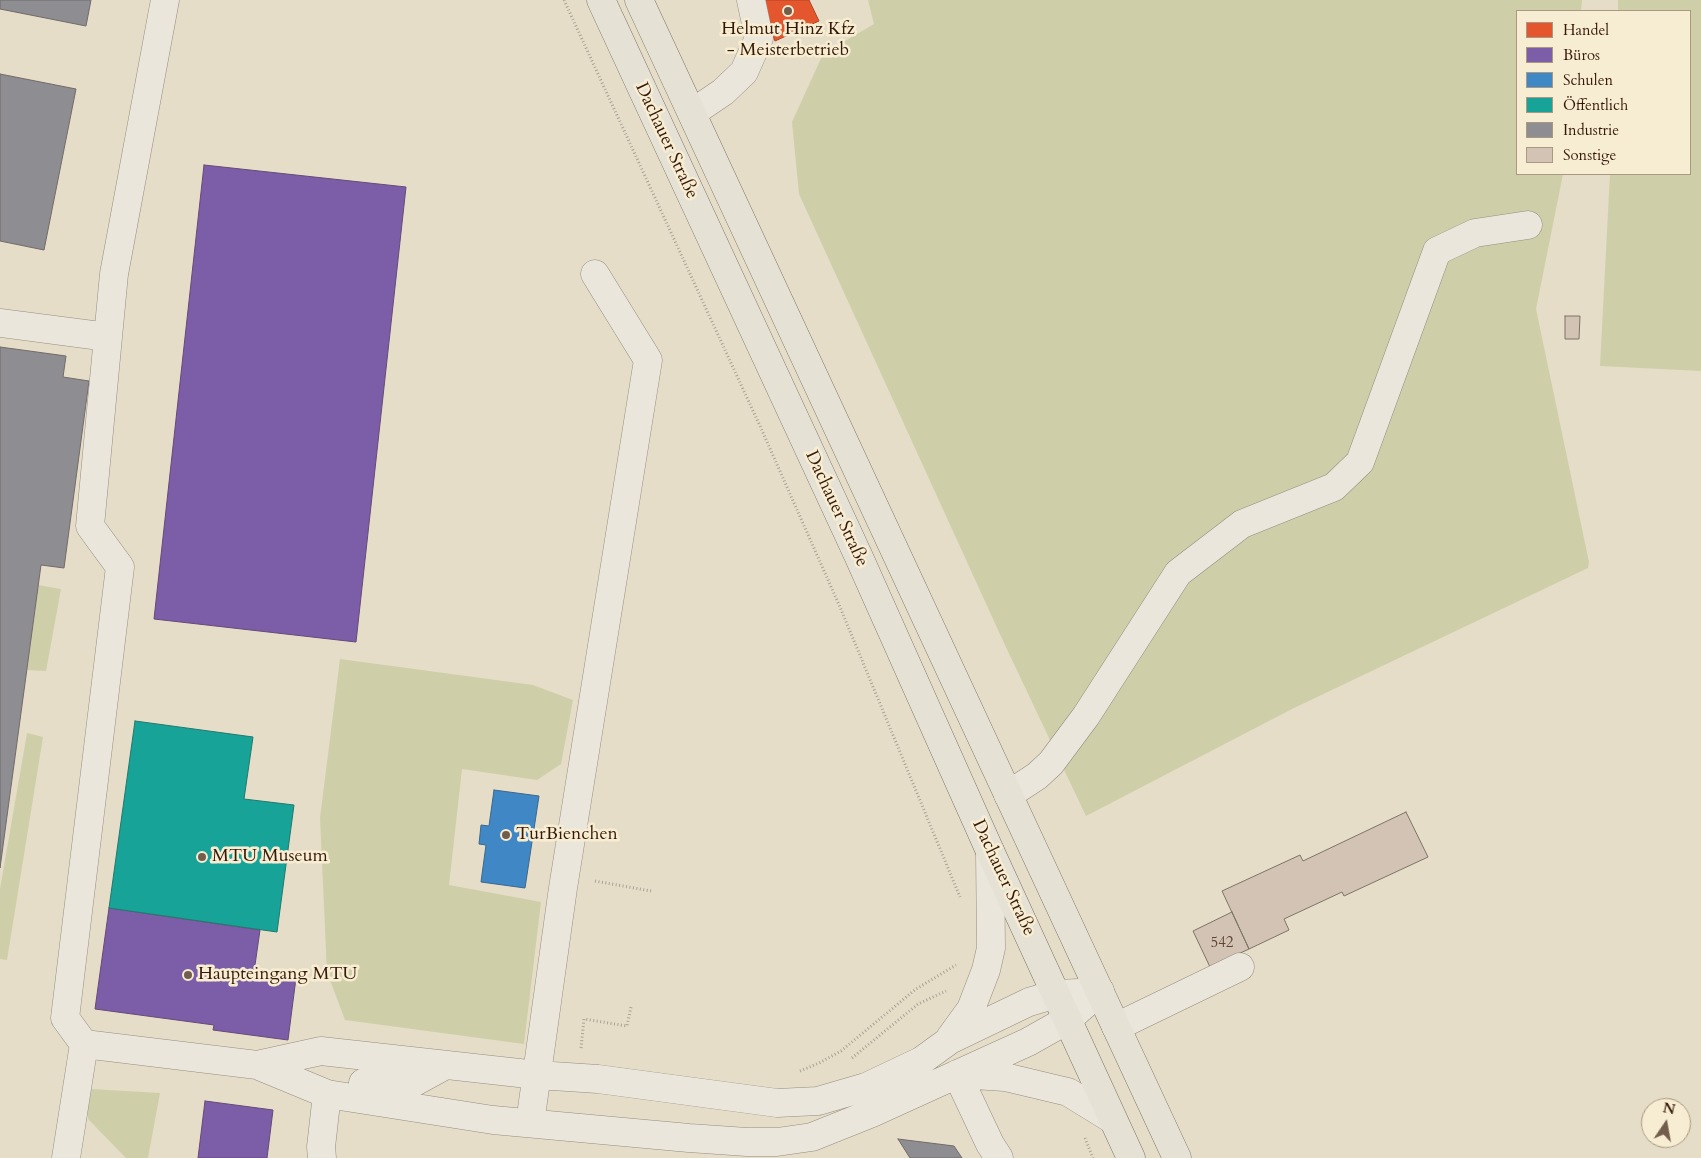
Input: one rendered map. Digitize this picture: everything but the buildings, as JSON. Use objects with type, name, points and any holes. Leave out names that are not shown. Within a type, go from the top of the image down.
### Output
[{"type":"main road","name":"Dachauer Straße","points":[[600,0],[858,556],[990,851],[1131,1158]]},
{"type":"main road","name":"Dachauer Straße","points":[[639,0],[1178,1158]]},
{"type":"street","points":[[66,1158],[84,1044],[65,1018],[120,567],[90,526],[114,274],[165,0]]},
{"type":"street","points":[[692,112],[723,92],[744,72],[760,38],[751,0]]},
{"type":"street","points":[[1008,795],[1037,776],[1051,762],[1086,716],[1178,573],[1242,524],[1334,487],[1360,462],[1437,251],[1475,233],[1528,225]]},
{"type":"street","points":[[530,1124],[565,876],[648,360],[595,274]]},
{"type":"street","points":[[0,322],[108,337]]},
{"type":"street","points":[[950,1040],[971,1009],[989,960],[991,948],[990,851]]},
{"type":"street","points":[[1116,1026],[1240,967]]},
{"type":"street","points":[[257,1066],[321,1051],[444,1066],[537,1075],[598,1078],[777,1103],[818,1101],[866,1087],[921,1061],[950,1040],[1029,1002],[1056,994],[1100,991]]},
{"type":"street","points":[[257,1066],[327,1094],[493,1120],[699,1139],[777,1142],[812,1137],[872,1113],[1028,1042],[1067,1020],[1100,991]]},
{"type":"street","points":[[84,1044],[396,1086],[411,1084],[444,1066]]},
{"type":"street","points":[[957,1074],[1005,1077],[1068,1092],[1112,1118]]},
{"type":"street","points":[[957,1074],[990,1144],[999,1158]]},
{"type":"street","points":[[322,1158],[321,1147],[327,1094]]},
{"type":"path","points":[[564,0],[760,426],[836,598],[962,903]]},
{"type":"path","points":[[565,876],[651,891]]},
{"type":"path","points":[[794,1073],[819,1064],[840,1051],[916,989],[961,963]]},
{"type":"path","points":[[852,1059],[918,1004],[950,989]]},
{"type":"path","points":[[580,1053],[584,1019],[627,1026],[631,1007]]},
{"type":"green space","points":[[868,0],[1582,0],[1581,10],[1516,10],[1516,175],[1563,175],[1536,309],[1589,562],[1588,568],[1294,708],[1086,816],[1004,643],[799,194],[792,122],[823,54],[874,24]]},
{"type":"green space","points":[[1618,0],[1701,0],[1701,371],[1600,366],[1610,175],[1691,175],[1691,10],[1618,10]]},
{"type":"green space","points":[[38,585],[61,589],[46,671],[27,670]]},
{"type":"green space","points":[[340,659],[533,685],[573,700],[561,764],[537,780],[462,769],[449,885],[541,902],[524,1044],[345,1020],[327,972],[320,818]]},
{"type":"green space","points":[[27,733],[43,737],[7,960],[0,959],[0,889]]},
{"type":"green space","points":[[91,1089],[160,1093],[148,1158],[126,1158],[88,1119],[87,1096]]},
{"type":"place","name":"Helmut Hinz Kfz - Meisterbetrieb","points":[[788,11]]},
{"type":"place","name":"TurBienchen","points":[[506,835]]},
{"type":"place","name":"MTU Museum","points":[[202,857]]},
{"type":"place","name":"Haupteingang MTU","points":[[188,975]]}]
